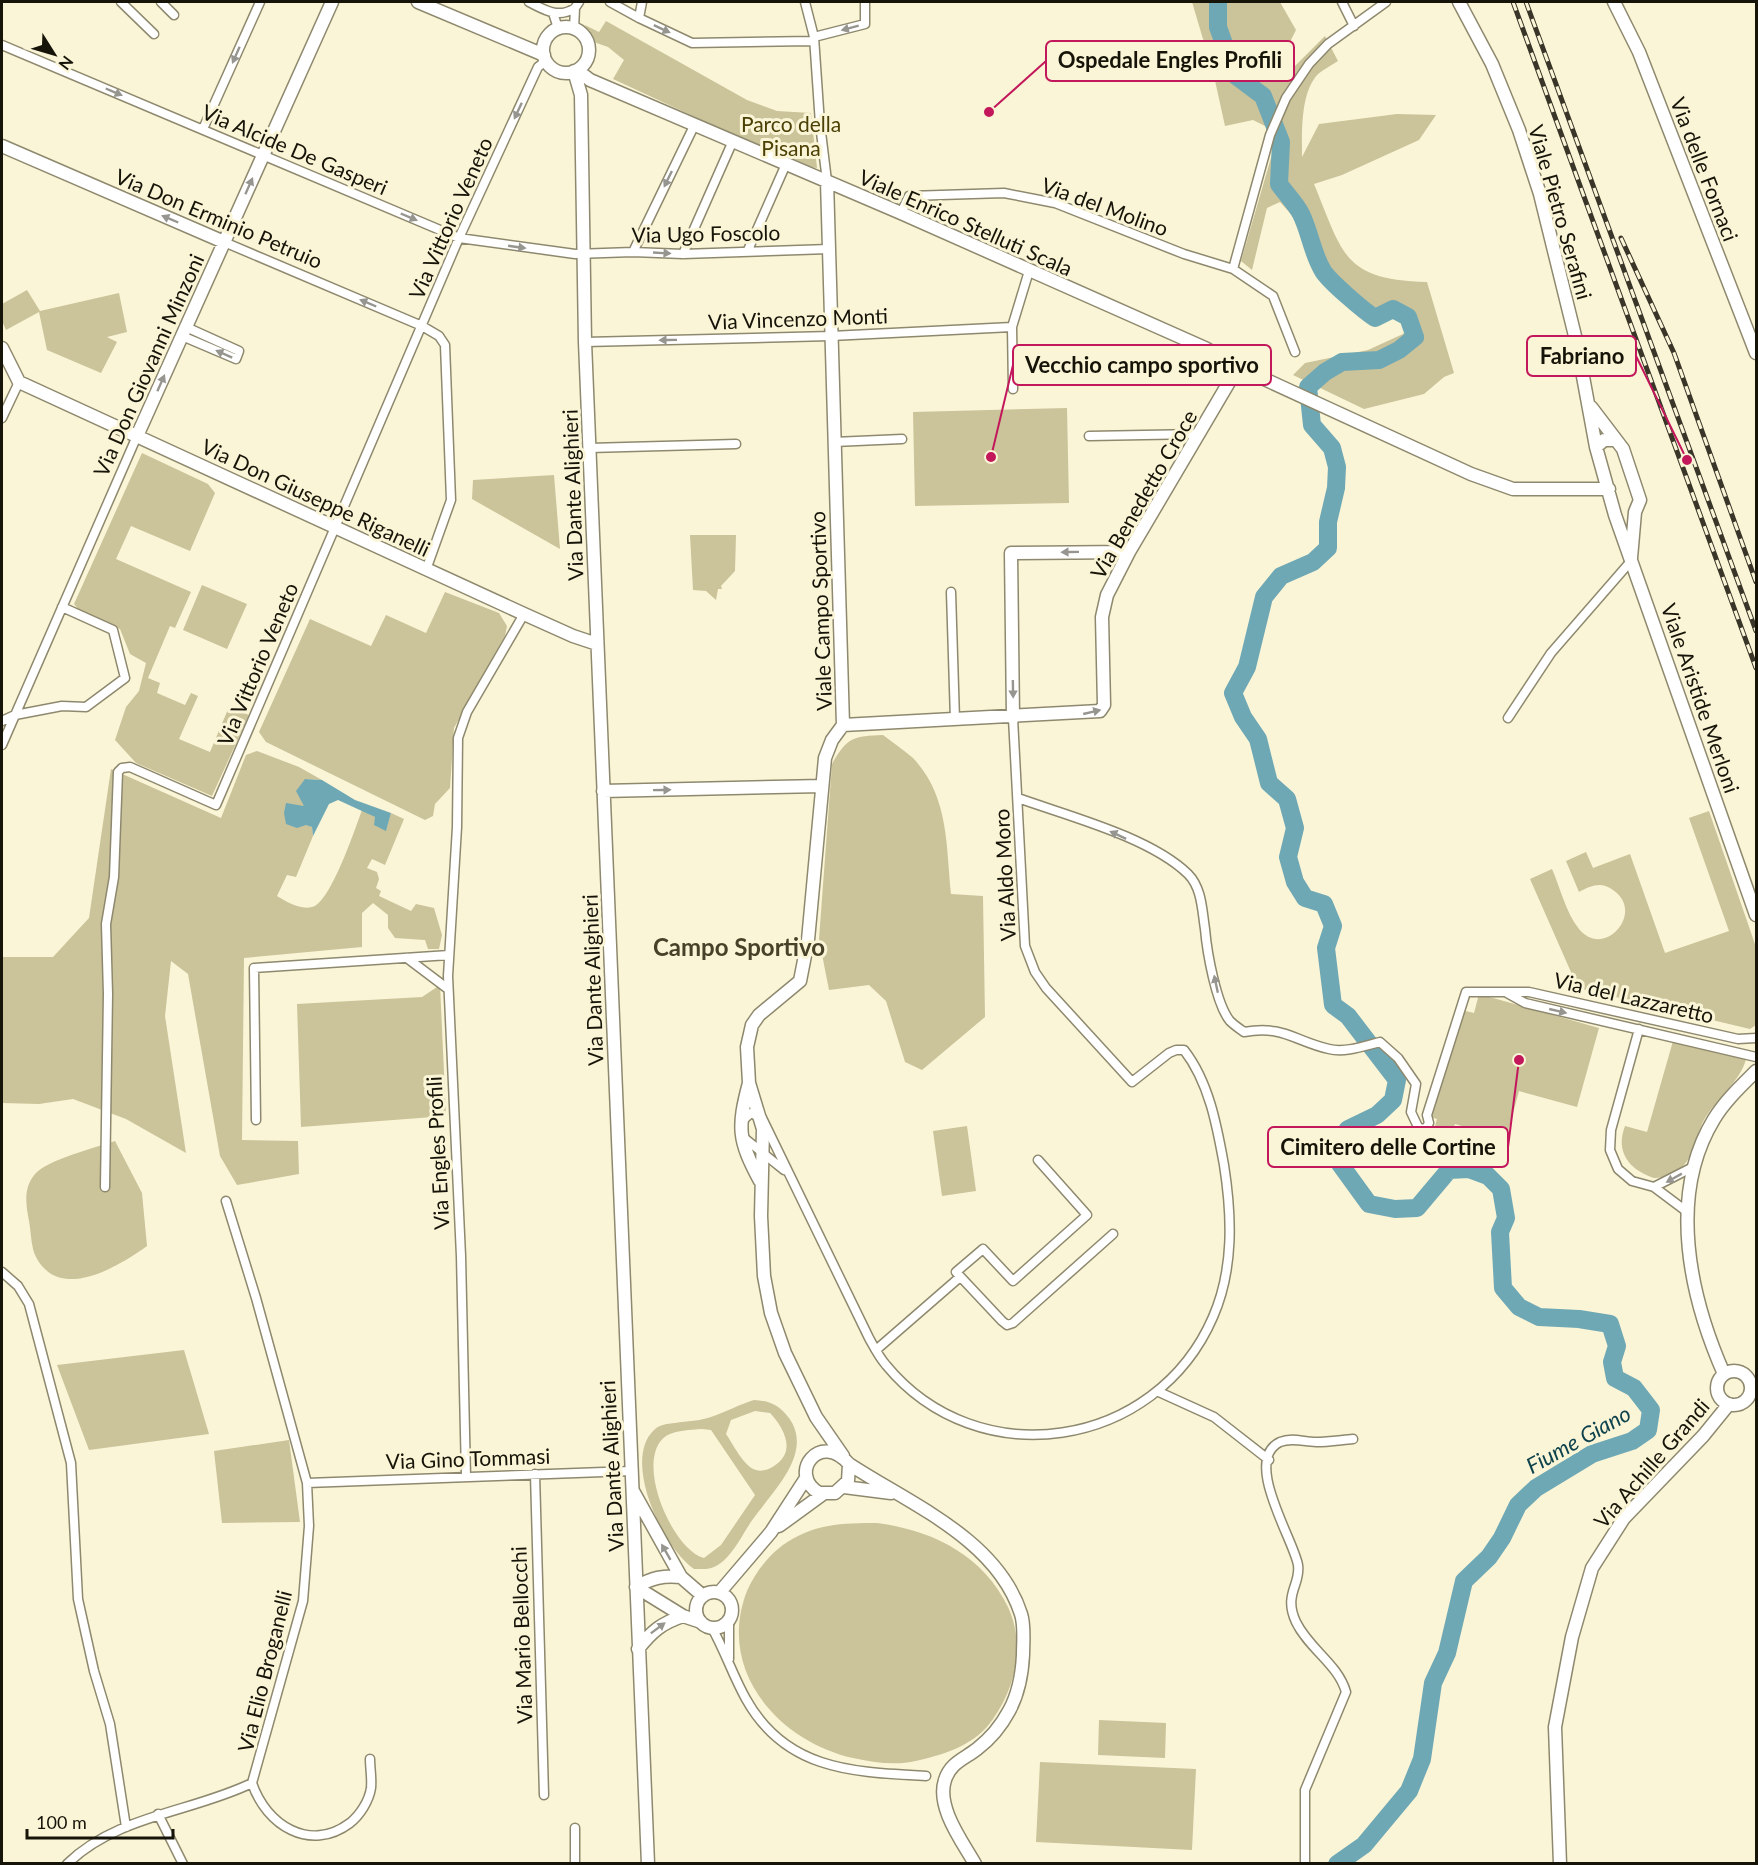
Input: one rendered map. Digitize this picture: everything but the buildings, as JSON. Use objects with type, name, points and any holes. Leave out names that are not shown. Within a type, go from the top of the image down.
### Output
[{"type":"street","points":[[121,2],[154,34]]},
{"type":"street","points":[[162,2],[174,15]]},
{"type":"street","points":[[203,129],[260,2]]},
{"type":"street","name":"Via Don Giovanni Minzoni","points":[[2,745],[137,436],[332,2]]},
{"type":"street","points":[[418,2],[521,47],[544,54],[554,69],[576,69],[589,51],[587,40],[574,28],[558,28],[548,37],[544,54]]},
{"type":"street","points":[[529,2],[553,14],[564,13],[577,5]]},
{"type":"street","points":[[610,2],[692,43],[813,39],[865,24],[866,2]]},
{"type":"street","points":[[639,18],[642,2]]},
{"type":"street","points":[[805,2],[813,39],[827,181]]},
{"type":"street","points":[[1342,2],[1354,26]]},
{"type":"street","points":[[1233,269],[1270,135],[1286,98],[1309,64],[1328,44],[1386,2]]},
{"type":"street","name":"Viale Pietro Serafini","points":[[1459,2],[1492,64],[1519,130],[1536,184],[1591,407],[1596,447],[1609,489]]},
{"type":"street","name":"Via delle Fornaci","points":[[1614,2],[1635,43],[1756,353]]},
{"type":"street","points":[[574,28],[577,5]]},
{"type":"street","points":[[553,14],[558,28]]},
{"type":"street","name":"Via Alcide De Gasperi","points":[[2,45],[459,238],[583,254]]},
{"type":"street","name":"Via Vittorio Veneto","points":[[105,1187],[108,994],[106,924],[114,878],[118,772],[122,768],[130,767],[216,805],[459,238],[544,54]]},
{"type":"street","name":"Viale Enrico Stelluti Scala","points":[[576,69],[590,80],[732,143],[901,213],[1204,348],[1244,370],[1471,474],[1516,489],[1588,487]]},
{"type":"street","name":"Via Dante Alighieri","points":[[576,69],[581,95],[589,448],[648,1863]]},
{"type":"street","points":[[581,95],[598,82]]},
{"type":"street","points":[[633,252],[694,126]]},
{"type":"street","points":[[683,255],[732,143]]},
{"type":"street","name":"Via Don Erminio Petruio","points":[[2,146],[422,326],[439,336],[445,345],[451,500],[426,570]]},
{"type":"street","points":[[748,250],[786,164]]},
{"type":"street","name":"Viale Campo Sportivo","points":[[761,1181],[748,1159],[742,1137],[741,1122],[749,1083],[747,1047],[752,1025],[764,1009],[800,981],[808,940],[825,758],[832,740],[843,725],[827,181]]},
{"type":"street","name":"Via del Molino","points":[[901,213],[909,196],[1004,194],[1055,202],[1184,254],[1233,269],[1273,296],[1295,352]]},
{"type":"street","name":"Via Ugo Foscolo","points":[[583,254],[633,252],[683,255],[748,250],[829,249]]},
{"type":"street","points":[[1013,389],[1012,327],[1029,271]]},
{"type":"street","name":"Via Vincenzo Monti","points":[[585,342],[831,336],[1012,327]]},
{"type":"street","points":[[184,331],[239,351],[236,359],[184,331]]},
{"type":"street","points":[[2,348],[19,382],[2,416]]},
{"type":"street","name":"Via Benedetto Croce","points":[[843,725],[1096,713],[1103,708],[1102,617],[1107,595],[1129,552],[1199,434],[1244,370]]},
{"type":"street","name":"Via Don Giuseppe Riganelli","points":[[19,382],[426,570],[573,636],[597,644]]},
{"type":"street","points":[[1508,718],[1551,653],[1631,561],[1635,512],[1640,500],[1623,449],[1591,407]]},
{"type":"street","points":[[1089,436],[1199,434]]},
{"type":"street","points":[[834,442],[902,439]]},
{"type":"street","points":[[1596,447],[1604,440],[1615,440]]},
{"type":"street","points":[[589,448],[736,444]]},
{"type":"street","points":[[1588,487],[1605,475]]},
{"type":"street","points":[[1588,487],[1609,489]]},
{"type":"street","name":"Viale Aristide Merloni","points":[[1609,489],[1631,561],[1756,915]]},
{"type":"street","points":[[1614,507],[1623,513],[1635,512]]},
{"type":"street","points":[[1013,718],[1011,553],[1129,552]]},
{"type":"street","points":[[951,592],[955,720]]},
{"type":"street","points":[[2,721],[15,715],[62,706],[86,707],[125,678],[113,630],[62,607]]},
{"type":"street","name":"Via Engles Profili","points":[[466,1477],[461,1256],[448,989],[457,827],[458,738],[467,712],[524,614]]},
{"type":"street","name":"Via Aldo Moro","points":[[762,1118],[847,1298],[876,1350],[886,1365],[936,1408],[988,1428],[1018,1434],[1052,1434],[1087,1428],[1125,1414],[1159,1392],[1172,1380],[1197,1346],[1213,1317],[1230,1258],[1227,1187],[1211,1105],[1196,1066],[1184,1050],[1169,1053],[1132,1082],[1035,972],[1025,946],[1013,718]]},
{"type":"street","points":[[603,791],[822,786]]},
{"type":"street","name":"Via del Lazzaretto","points":[[1018,798],[1108,830],[1164,856],[1189,875],[1202,900],[1205,932],[1218,993],[1229,1021],[1244,1032],[1280,1030],[1330,1050],[1361,1047],[1380,1042],[1398,1058],[1416,1084],[1411,1112],[1419,1129],[1426,1128],[1429,1123],[1427,1115],[1466,992],[1529,992],[1738,1039],[1756,1038]]},
{"type":"street","points":[[256,1120],[254,968],[449,955]]},
{"type":"street","points":[[407,958],[448,989]]},
{"type":"street","name":"Via del Lazzaretto","points":[[1504,991],[1525,1003],[1756,1057]]},
{"type":"street","name":"Via del Lazzaretto","points":[[1639,1029],[1611,1130],[1610,1150],[1618,1168],[1632,1181],[1654,1187],[1686,1212]]},
{"type":"street","name":"Via Achille Grandi","points":[[1724,1374],[1741,1372],[1754,1383],[1747,1399],[1739,1404],[1729,1404],[1720,1398],[1718,1388],[1724,1374],[1709,1341],[1699,1303],[1686,1212],[1693,1167],[1713,1120],[1733,1094],[1756,1071]]},
{"type":"street","name":"Viale Campo Sportivo","points":[[749,1083],[762,1118],[764,1276],[771,1313],[785,1353],[816,1418],[846,1460]]},
{"type":"street","points":[[741,1122],[751,1113],[762,1118]]},
{"type":"street","points":[[742,1137],[762,1154]]},
{"type":"street","name":"Via Aldo Moro","points":[[762,1154],[787,1172]]},
{"type":"street","points":[[1038,1160],[1086,1215],[1013,1281],[982,1249],[956,1272],[1007,1325],[1113,1234]]},
{"type":"street","points":[[1654,1187],[1693,1167]]},
{"type":"street","name":"Via Elio Broganelli","points":[[226,1201],[256,1298],[307,1483],[309,1526],[303,1601],[252,1783],[256,1795],[269,1813],[287,1829],[304,1836],[322,1836],[339,1831],[357,1818],[371,1788],[370,1759]]},
{"type":"street","points":[[2,1272],[18,1286],[29,1304],[71,1463],[78,1599],[94,1671],[110,1724],[126,1827]]},
{"type":"street","points":[[876,1350],[960,1277]]},
{"type":"street","points":[[1159,1392],[1214,1417],[1269,1460]]},
{"type":"street","name":"Via Achille Grandi","points":[[1560,1863],[1556,1727],[1572,1637],[1592,1568],[1624,1518],[1703,1436],[1729,1404]]},
{"type":"street","name":"Viale Campo Sportivo","points":[[816,1418],[820,1452]]},
{"type":"street","points":[[1305,1863],[1305,1790],[1346,1692],[1342,1677],[1309,1642],[1296,1623],[1290,1604],[1299,1569],[1294,1549],[1274,1508],[1268,1489],[1269,1460],[1271,1451],[1279,1443],[1293,1439],[1314,1442],[1353,1439]]},
{"type":"street","points":[[926,1776],[838,1769],[798,1754],[762,1721],[746,1699],[729,1659],[706,1625],[697,1606],[703,1596],[719,1593],[771,1532],[806,1478],[807,1464],[820,1452],[831,1450],[894,1494],[930,1514],[974,1547],[1009,1587],[1022,1615],[1021,1680],[1016,1698],[999,1728],[975,1751],[951,1767],[944,1781],[944,1798],[950,1816],[975,1863]]},
{"type":"street","points":[[771,1532],[823,1494],[835,1493],[844,1487],[850,1475],[846,1460]]},
{"type":"street","name":"Via Gino Tommasi","points":[[307,1483],[631,1471]]},
{"type":"street","name":"Via Mario Bellocchi","points":[[535,1474],[544,1795]]},
{"type":"street","points":[[806,1478],[814,1489],[823,1494]]},
{"type":"street","points":[[844,1487],[894,1494]]},
{"type":"street","points":[[631,1488],[681,1577],[703,1596]]},
{"type":"street","points":[[729,1659],[729,1621],[732,1611],[730,1602],[741,1567]]},
{"type":"street","points":[[681,1577],[652,1578],[636,1587],[683,1616],[706,1625],[722,1627],[729,1621]]},
{"type":"street","points":[[719,1593],[730,1602]]},
{"type":"street","points":[[638,1649],[651,1632],[664,1622],[683,1616]]},
{"type":"street","points":[[67,1863],[75,1856],[126,1827],[158,1814],[236,1791],[252,1783]]},
{"type":"street","points":[[158,1814],[183,1863]]},
{"type":"street","points":[[575,1828],[575,1863]]},
{"type":"green space","points":[[1192,2],[1280,2],[1296,30],[1286,50],[1292,69],[1325,36],[1338,61],[1318,74],[1308,92],[1303,114],[1302,157],[1319,124],[1397,114],[1436,115],[1419,140],[1342,175],[1314,184],[1340,245],[1362,269],[1378,276],[1427,282],[1454,373],[1444,377],[1424,394],[1364,409],[1293,375],[1305,363],[1368,350],[1403,334],[1416,316],[1366,322],[1325,264],[1310,235],[1280,202],[1267,208],[1252,270],[1241,261],[1275,144],[1267,127],[1253,120],[1225,126],[1214,76],[1222,67],[1203,39]]},
{"type":"green space","name":"Parco della Pisana","points":[[606,21],[747,100],[777,111],[811,113],[817,168],[801,166],[613,79],[624,60],[608,47],[591,41],[585,25],[599,32]]},
{"type":"green space","points":[[27,290],[40,311],[119,293],[127,332],[107,337],[117,342],[101,373],[47,350],[39,312],[6,330],[2,321],[2,304]]},
{"type":"green space","points":[[1067,408],[1069,503],[915,506],[913,412]]},
{"type":"green space","points":[[142,453],[208,484],[215,493],[190,551],[131,526],[116,559],[191,592],[175,628],[170,626],[148,678],[160,683],[157,693],[185,705],[191,693],[198,696],[179,739],[210,752],[229,707],[249,715],[212,796],[136,763],[115,740],[126,707],[139,691],[146,663],[130,654],[120,629],[79,610],[74,604]]},
{"type":"green space","points":[[554,475],[560,549],[472,499],[473,480]]},
{"type":"green space","points":[[690,535],[736,535],[735,571],[721,586],[722,589],[718,589],[716,600],[706,591],[693,590]]},
{"type":"green space","points":[[202,585],[247,604],[227,649],[183,630]]},
{"type":"green space","points":[[445,592],[499,613],[507,626],[505,636],[454,728],[450,788],[435,804],[433,816],[425,820],[266,742],[259,732],[310,619],[371,646],[386,615],[426,633]]},
{"type":"green space","points":[[883,735],[913,758],[933,788],[944,822],[951,894],[983,896],[985,1017],[922,1070],[905,1062],[886,1001],[869,985],[829,990],[819,939],[832,764],[842,748],[852,740],[858,737]]},
{"type":"green space","points":[[257,751],[299,767],[322,780],[305,779],[306,824],[312,827],[313,836],[296,877],[287,875],[277,896],[303,907],[312,907],[319,903],[334,880],[362,810],[375,817],[386,830],[391,813],[404,819],[385,865],[372,859],[367,868],[377,872],[379,879],[376,888],[381,891],[379,896],[411,911],[416,904],[434,908],[442,935],[439,949],[428,949],[425,940],[395,938],[388,928],[388,915],[373,903],[362,913],[362,947],[244,958],[242,1140],[298,1141],[299,1174],[237,1185],[220,1156],[188,974],[171,961],[165,1016],[186,1153],[126,1119],[73,1099],[39,1104],[2,1103],[2,957],[53,957],[89,918],[111,769],[221,818],[246,755]]},
{"type":"green space","points":[[1709,811],[1756,947],[1756,1025],[1750,1029],[1578,988],[1530,879],[1552,869],[1574,923],[1589,937],[1600,939],[1618,929],[1623,920],[1625,910],[1622,899],[1609,887],[1600,885],[1579,892],[1566,861],[1586,852],[1593,868],[1630,854],[1665,953],[1729,931],[1689,818]]},
{"type":"green space","points":[[440,985],[446,1116],[301,1127],[297,1004],[422,997]]},
{"type":"green space","points":[[1479,994],[1599,1028],[1577,1107],[1519,1091],[1506,1139],[1455,1124],[1452,1131],[1435,1126],[1437,1119],[1431,1117],[1461,1010],[1474,1013]]},
{"type":"green space","points":[[1673,1041],[1746,1059],[1739,1075],[1704,1120],[1687,1161],[1673,1173],[1654,1178],[1645,1175],[1626,1159],[1623,1152],[1622,1135],[1625,1126],[1647,1132]]},
{"type":"green space","points":[[967,1126],[976,1191],[942,1196],[933,1131]]},
{"type":"green space","points":[[115,1141],[142,1193],[147,1246],[121,1263],[90,1276],[74,1279],[60,1278],[47,1271],[34,1253],[26,1202],[31,1179],[50,1164]]},
{"type":"green space","points":[[184,1350],[209,1434],[89,1450],[57,1365]]},
{"type":"green space","points":[[754,1400],[765,1401],[778,1407],[789,1418],[795,1431],[797,1445],[794,1458],[780,1484],[727,1557],[714,1567],[694,1569],[682,1559],[670,1543],[650,1504],[642,1462],[645,1444],[654,1430],[661,1425],[707,1418]],"holes":[[[755,1411],[770,1413],[780,1426],[787,1447],[781,1460],[763,1470],[756,1470],[747,1465],[726,1434],[731,1420]],[[711,1430],[755,1495],[721,1545],[704,1558],[692,1551],[680,1539],[669,1522],[655,1483],[654,1464],[657,1448],[666,1436],[679,1431]]]},
{"type":"green space","points":[[289,1440],[300,1522],[222,1523],[214,1451]]},
{"type":"green space","points":[[877,1523],[897,1526],[936,1539],[970,1559],[985,1573],[1008,1607],[1016,1636],[1016,1665],[1012,1679],[1001,1707],[986,1728],[970,1741],[951,1751],[912,1762],[878,1762],[853,1758],[826,1749],[800,1736],[778,1719],[760,1698],[747,1674],[740,1648],[740,1620],[747,1591],[761,1566],[774,1552],[790,1541],[817,1528]]},
{"type":"green space","points":[[1099,1720],[1166,1723],[1165,1758],[1098,1755]]},
{"type":"green space","points":[[1040,1762],[1196,1769],[1192,1850],[1036,1842]]},
{"type":"water","points":[[305,779],[322,780],[355,800],[391,813],[386,831],[374,825],[375,817],[338,800],[329,804],[313,836],[312,827],[306,825],[297,828],[286,824],[284,813],[286,803],[304,806],[296,791]]},
{"type":"waterway","name":"Fiume Giano","points":[[1218,2],[1218,27],[1235,75],[1263,96],[1281,142],[1279,184],[1301,214],[1323,271],[1347,296],[1375,318],[1393,309],[1408,317],[1415,337],[1399,350],[1379,360],[1342,362],[1325,372],[1308,387],[1312,425],[1332,448],[1337,467],[1336,488],[1328,522],[1328,548],[1313,562],[1281,576],[1264,597],[1247,667],[1233,693],[1243,717],[1258,739],[1269,783],[1287,799],[1295,828],[1288,857],[1295,882],[1305,898],[1324,904],[1333,926],[1326,948],[1333,1005],[1348,1016],[1397,1080],[1393,1100],[1377,1115],[1348,1129],[1336,1146],[1340,1164],[1369,1204],[1395,1209],[1417,1208],[1449,1170],[1469,1169],[1488,1176],[1501,1189],[1506,1218],[1500,1232],[1503,1288],[1519,1307],[1539,1317],[1579,1319],[1610,1324],[1617,1346],[1612,1362],[1615,1378],[1634,1388],[1651,1410],[1648,1430],[1632,1441],[1592,1454],[1536,1488],[1518,1505],[1502,1538],[1489,1557],[1464,1581],[1447,1653],[1433,1683],[1422,1759],[1409,1791],[1364,1845],[1337,1864]]},
{"type":"railway","points":[[1513,2],[1756,668]]},
{"type":"railway","points":[[1526,2],[1756,631]]},
{"type":"railway","points":[[1621,238],[1674,353],[1756,582]]},
{"type":"place","name":"Ospedale Engles Profili","points":[[989,112]]},
{"type":"place","name":"Vecchio campo sportivo","points":[[991,457]]},
{"type":"place","name":"Fabriano","points":[[1687,460]]},
{"type":"place","name":"Cimitero delle Cortine","points":[[1519,1060]]},
{"type":"district","name":"Campo Sportivo","points":[[739,946]]}]
